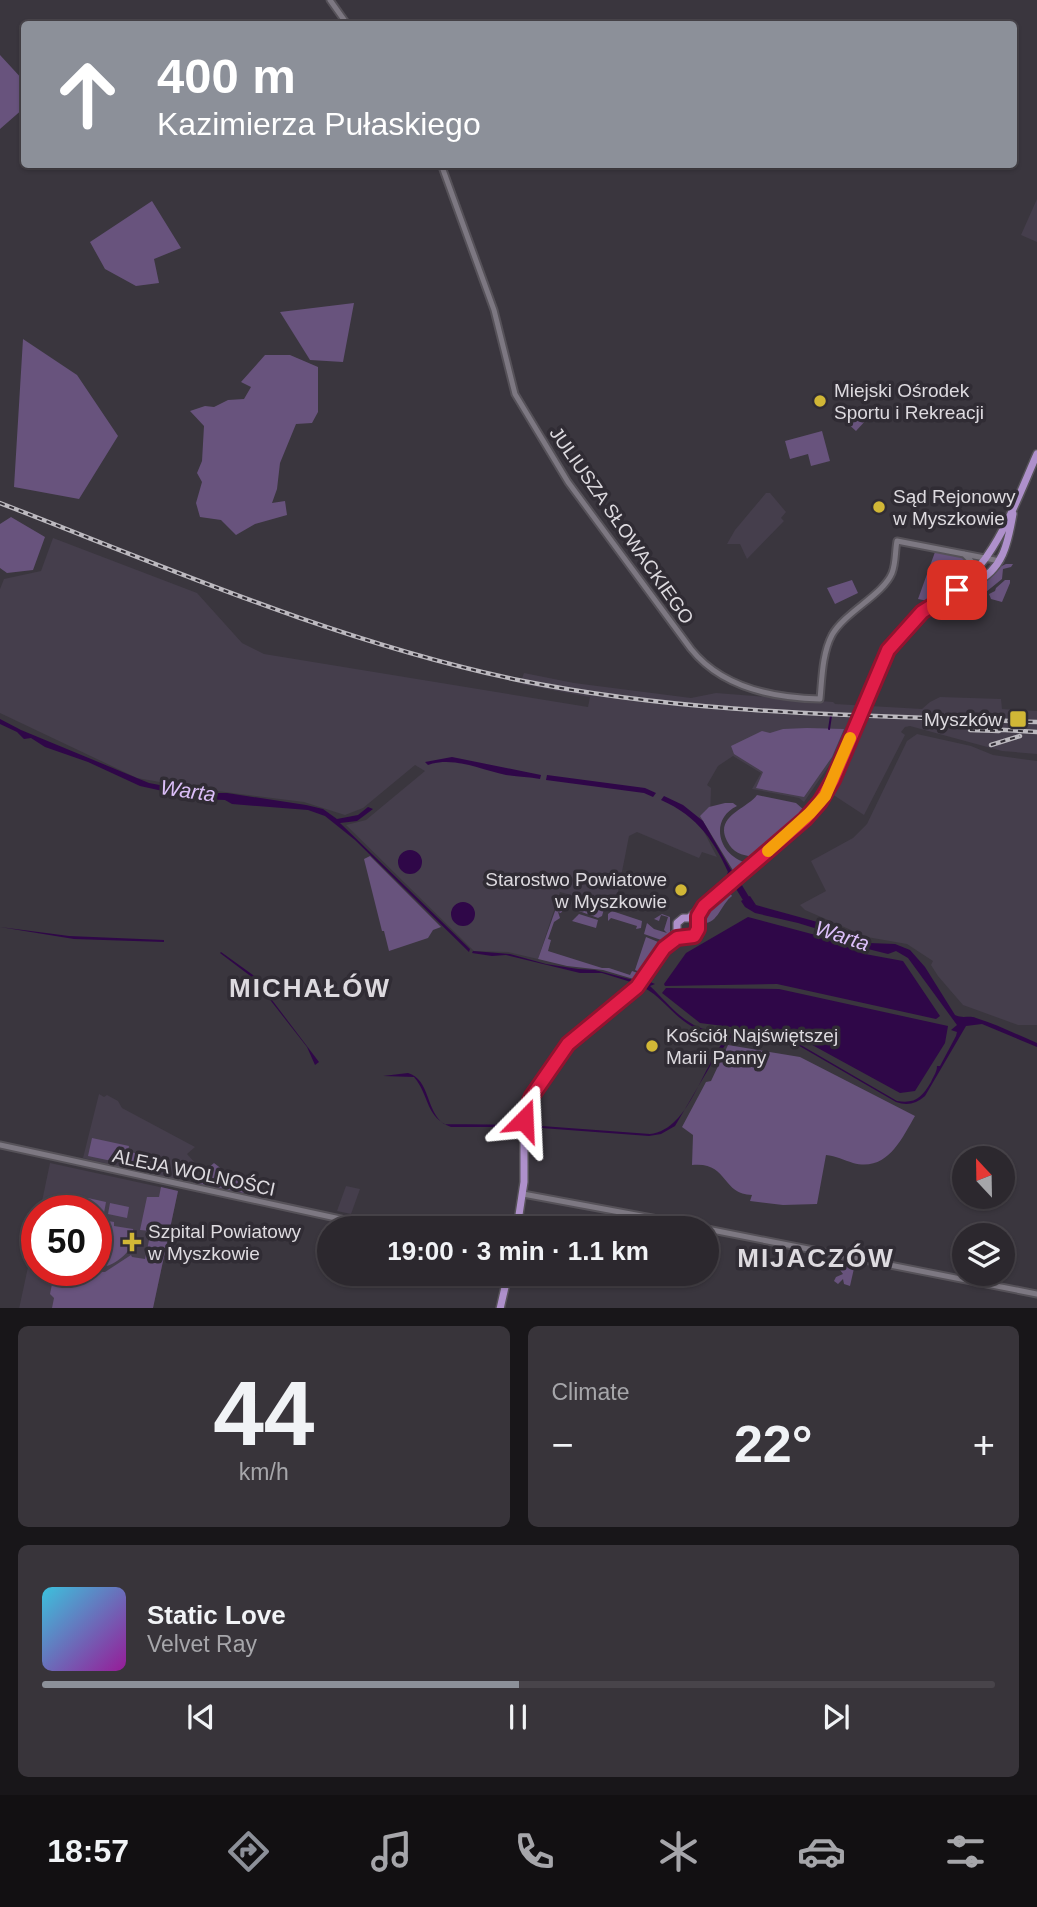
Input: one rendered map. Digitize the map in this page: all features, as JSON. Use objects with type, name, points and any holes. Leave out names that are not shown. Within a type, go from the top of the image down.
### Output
[{"type":"main road","points":[[680,934],[679,921],[693,919],[704,906],[805,819],[825,796],[892,644],[922,612],[986,558],[996,543],[1037,454]]},
{"type":"main road","points":[[922,612],[987,575],[1007,547],[1014,504]]},
{"type":"main road","points":[[680,934],[690,938],[694,936],[698,929],[693,919]]},
{"type":"main road","points":[[519,1216],[523,1194],[524,1120],[532,1096],[562,1051],[588,1026],[637,987],[664,948],[680,934]]},
{"type":"main road","points":[[500,1308],[505,1286]]},
{"type":"street","points":[[331,0],[345,21]]},
{"type":"street","name":"JULIUSZA SŁOWACKIEGO","points":[[443,168],[498,323],[513,389],[568,482],[691,649],[705,664],[728,680],[774,695],[820,699],[825,654],[832,635],[844,619],[889,578],[894,566],[897,541],[963,553]]},
{"type":"street","points":[[963,553],[998,560]]},
{"type":"street","points":[[963,553],[972,562],[970,580],[974,583]]},
{"type":"street","name":"ALEJA WOLNOŚCI","points":[[0,1145],[327,1216]]},
{"type":"street","points":[[523,1194],[642,1216]]},
{"type":"street","points":[[719,1231],[1037,1294]]},
{"type":"shaded area","points":[[0,55],[21,78],[21,111],[0,129]]},
{"type":"shaded area","points":[[1037,199],[1037,242],[1021,235]]},
{"type":"shaded area","points":[[152,201],[181,248],[154,259],[159,283],[136,286],[105,269],[90,242]]},
{"type":"shaded area","points":[[354,303],[343,362],[310,360],[280,312]]},
{"type":"shaded area","points":[[23,339],[77,375],[118,436],[79,499],[14,487]]},
{"type":"shaded area","points":[[265,355],[290,355],[318,367],[318,412],[312,423],[296,424],[280,463],[277,489],[272,503],[285,501],[287,515],[255,524],[236,535],[221,520],[200,517],[196,503],[202,482],[197,473],[202,461],[204,426],[190,411],[205,406],[214,407],[228,400],[244,399],[251,387],[241,382]]},
{"type":"shaded area","points":[[857,410],[867,419],[856,431],[846,422]]},
{"type":"shaded area","points":[[822,431],[830,461],[811,466],[808,454],[790,459],[785,441]]},
{"type":"shaded area","points":[[766,493],[770,493],[786,512],[781,518],[784,521],[747,559],[740,544],[727,544],[735,530]]},
{"type":"shaded area","points":[[11,517],[45,537],[33,570],[7,573],[0,568],[0,524]]},
{"type":"shaded area","points":[[53,538],[197,593],[242,643],[264,654],[588,707],[590,697],[520,684],[524,673],[574,683],[691,698],[716,693],[922,709],[940,697],[1001,699],[1002,709],[1037,711],[1037,754],[1002,751],[910,726],[905,727],[901,732],[905,735],[864,815],[832,794],[862,727],[846,727],[837,754],[804,802],[799,798],[752,789],[761,773],[733,756],[718,766],[707,785],[711,788],[710,817],[703,830],[717,857],[702,852],[699,858],[637,832],[629,836],[615,907],[560,892],[538,959],[508,952],[474,951],[346,825],[366,820],[425,771],[415,765],[363,808],[345,815],[304,802],[137,778],[0,713],[0,589],[4,579],[41,571]]},
{"type":"shaded area","points":[[935,552],[960,557],[969,567],[928,601],[918,599]]},
{"type":"shaded area","points":[[1006,564],[1013,564],[1003,569],[1002,579],[981,596],[975,595],[987,577]]},
{"type":"shaded area","points":[[852,580],[858,593],[835,604],[827,588]]},
{"type":"shaded area","points":[[1005,580],[1010,580],[1010,583],[1002,602],[991,599],[989,594]]},
{"type":"shaded area","points":[[783,729],[844,729],[832,757],[804,797],[756,788],[763,772],[734,754],[731,746],[762,731],[770,733]]},
{"type":"shaded area","points":[[917,734],[971,746],[993,755],[1037,761],[1037,1025],[1018,1025],[963,1005],[938,976],[931,965],[933,961],[907,944],[867,937],[805,910],[800,905],[826,891],[811,861],[853,838],[867,824],[907,741]]},
{"type":"shaded area","points":[[757,795],[796,803],[804,810],[754,857],[735,851],[729,845],[724,832],[728,819]]},
{"type":"shaded area","points":[[725,803],[737,806],[722,820],[720,829],[724,846],[730,854],[748,863],[734,872],[700,816],[709,807]]},
{"type":"shaded area","points":[[370,856],[441,927],[433,930],[428,938],[389,951],[364,859]]},
{"type":"shaded area","points":[[728,890],[732,896],[715,918],[700,923],[699,916],[702,912]]},
{"type":"shaded area","points":[[560,897],[571,901],[561,913],[558,912],[560,918],[554,922],[548,939],[551,940],[548,951],[630,975],[632,971],[641,974],[637,980],[603,970],[538,959]]},
{"type":"shaded area","points":[[582,901],[604,909],[602,916],[598,918],[579,911],[576,904]]},
{"type":"shaded area","points":[[612,911],[642,921],[641,928],[636,929],[637,926],[611,918],[608,921],[608,914]]},
{"type":"shaded area","points":[[579,914],[598,920],[596,928],[572,921]]},
{"type":"shaded area","points":[[662,914],[670,917],[670,935],[664,941],[644,934],[647,923],[654,929],[667,933],[664,930],[668,917],[661,915],[659,921],[654,919]]},
{"type":"shaded area","points":[[646,937],[663,944],[642,973],[635,970]]},
{"type":"shaded area","points":[[728,1045],[800,1057],[915,1116],[892,1152],[875,1163],[865,1165],[826,1155],[817,1204],[783,1205],[750,1201],[752,1195],[735,1189],[719,1172],[704,1165],[692,1165],[693,1135],[682,1127],[706,1082],[711,1081]]},
{"type":"shaded area","points":[[99,1094],[118,1101],[122,1108],[195,1147],[187,1154],[198,1166],[181,1180],[158,1175],[159,1170],[154,1168],[152,1173],[139,1171],[140,1167],[137,1166],[136,1170],[83,1158]]},
{"type":"shaded area","points":[[92,1138],[129,1146],[126,1164],[88,1156]]},
{"type":"shaded area","points":[[130,1152],[149,1156],[146,1167],[127,1163]]},
{"type":"shaded area","name":"Szpital Powiatowy w Myszkowie","points":[[50,1163],[178,1191],[153,1308],[19,1308],[24,1286],[112,1286],[112,1195],[43,1195]]},
{"type":"shaded area","points":[[214,1163],[250,1191],[249,1194],[194,1183],[194,1180]]},
{"type":"shaded area","points":[[346,1186],[360,1189],[351,1214],[337,1211]]},
{"type":"shaded area","points":[[161,1187],[178,1191],[153,1308],[52,1308],[54,1298],[50,1294],[52,1286],[112,1286],[112,1267],[131,1255],[145,1259],[151,1231],[140,1230],[147,1197],[159,1197]]},
{"type":"shaded area","points":[[112,1203],[129,1207],[127,1218],[112,1215]]},
{"type":"shaded area","points":[[112,1222],[114,1226],[133,1229],[134,1236],[124,1256],[112,1264]]},
{"type":"shaded area","points":[[842,1260],[855,1264],[850,1286],[844,1284],[843,1279],[838,1284],[834,1281],[843,1274],[840,1270]]},
{"type":"water","points":[[0,719],[149,783],[201,793],[227,793],[306,805],[323,809],[337,819],[358,815],[368,807],[373,809],[357,821],[340,823],[470,949],[469,952],[355,840],[325,816],[308,810],[199,799],[140,786],[88,762],[45,747],[31,738],[24,739],[17,732],[0,724]]},
{"type":"water","points":[[452,757],[541,775],[540,779],[506,775],[458,763],[428,765],[425,762]]},
{"type":"water","points":[[547,775],[645,788],[656,793],[653,797],[644,793],[546,780]]},
{"type":"water","points":[[664,796],[683,805],[703,821],[734,875],[731,879],[704,832],[685,814],[661,800]]},
{"type":"water","points":[[410,850],[421,857],[422,862],[415,873],[410,874],[399,867],[398,862],[405,851]]},
{"type":"water","points":[[750,896],[756,905],[821,923],[869,943],[895,944],[910,950],[925,967],[955,1015],[973,1017],[1037,1043],[1037,1047],[982,1024],[966,1026],[925,1096],[904,1104],[896,1102],[796,1044],[732,1036],[698,1086],[720,1046],[730,1034],[799,1044],[897,1101],[909,1101],[925,1092],[956,1036],[957,1032],[951,1030],[957,1025],[908,958],[896,951],[888,954],[856,946],[824,931],[755,913],[741,901]]},
{"type":"water","points":[[463,902],[472,905],[475,914],[472,923],[463,926],[454,923],[451,914],[454,905]]},
{"type":"water","points":[[748,917],[823,937],[865,954],[903,961],[940,1016],[936,1019],[777,984],[665,986],[686,953]]},
{"type":"water","points":[[0,927],[69,936],[164,942],[74,939]]},
{"type":"water","points":[[221,952],[253,975],[319,1062],[315,1065],[307,1047],[253,978]]},
{"type":"water","points":[[472,953],[510,954],[546,964],[595,970],[637,981],[634,983],[602,973],[580,973],[506,955],[492,956]]},
{"type":"water","points":[[648,981],[655,984],[650,986],[691,1024],[712,1031],[724,1031],[725,1035],[715,1035],[688,1024],[643,987]]},
{"type":"water","points":[[666,988],[779,989],[948,1026],[945,1043],[915,1091],[900,1093],[794,1035],[700,1023],[662,993]]},
{"type":"water","points":[[408,1073],[415,1076],[438,1119],[432,1112],[414,1077],[383,1076]]},
{"type":"water","points":[[685,1109],[675,1126],[661,1134],[649,1136],[528,1127],[650,1134],[664,1130]]},
{"type":"water","points":[[445,1124],[520,1125],[521,1127],[451,1127]]},
{"type":"waterway","points":[[829,729],[831,716]]},
{"type":"waterway","name":"Warta","points":[[731,874],[750,905]]},
{"type":"railway","points":[[0,503],[320,625],[385,646],[518,680],[582,692],[711,707],[1037,722]]},
{"type":"railway","points":[[988,729],[1037,732]]},
{"type":"railway","points":[[970,730],[999,731]]},
{"type":"railway","points":[[991,745],[1020,736]]},
{"type":"slow traffic","points":[[768,851],[825,796],[850,738]]},
{"type":"place","name":"Miejski Ośrodek Sportu i Rekreacji","points":[[820,401]]},
{"type":"place","name":"Sąd Rejonowy w Myszkowie","points":[[879,507]]},
{"type":"place","name":"Myszków","points":[[1018,719]]},
{"type":"place","name":"Starostwo Powiatowe w Myszkowie","points":[[681,890]]},
{"type":"place","name":"Kościół Najświętszej Marii Panny","points":[[652,1046]]},
{"type":"place","name":"Szpital Powiatowy w Myszkowie","points":[[132,1242]]},
{"type":"district","name":"MICHAŁÓW","points":[[310,988]]},
{"type":"district","name":"MIJACZÓW","points":[[816,1258]]},
{"type":"route","points":[[524,1120],[532,1096],[568,1044],[637,987],[664,948],[677,938],[694,936],[698,929],[696,921],[704,906],[805,819],[825,796],[888,650],[916,617],[957,590]]}]
